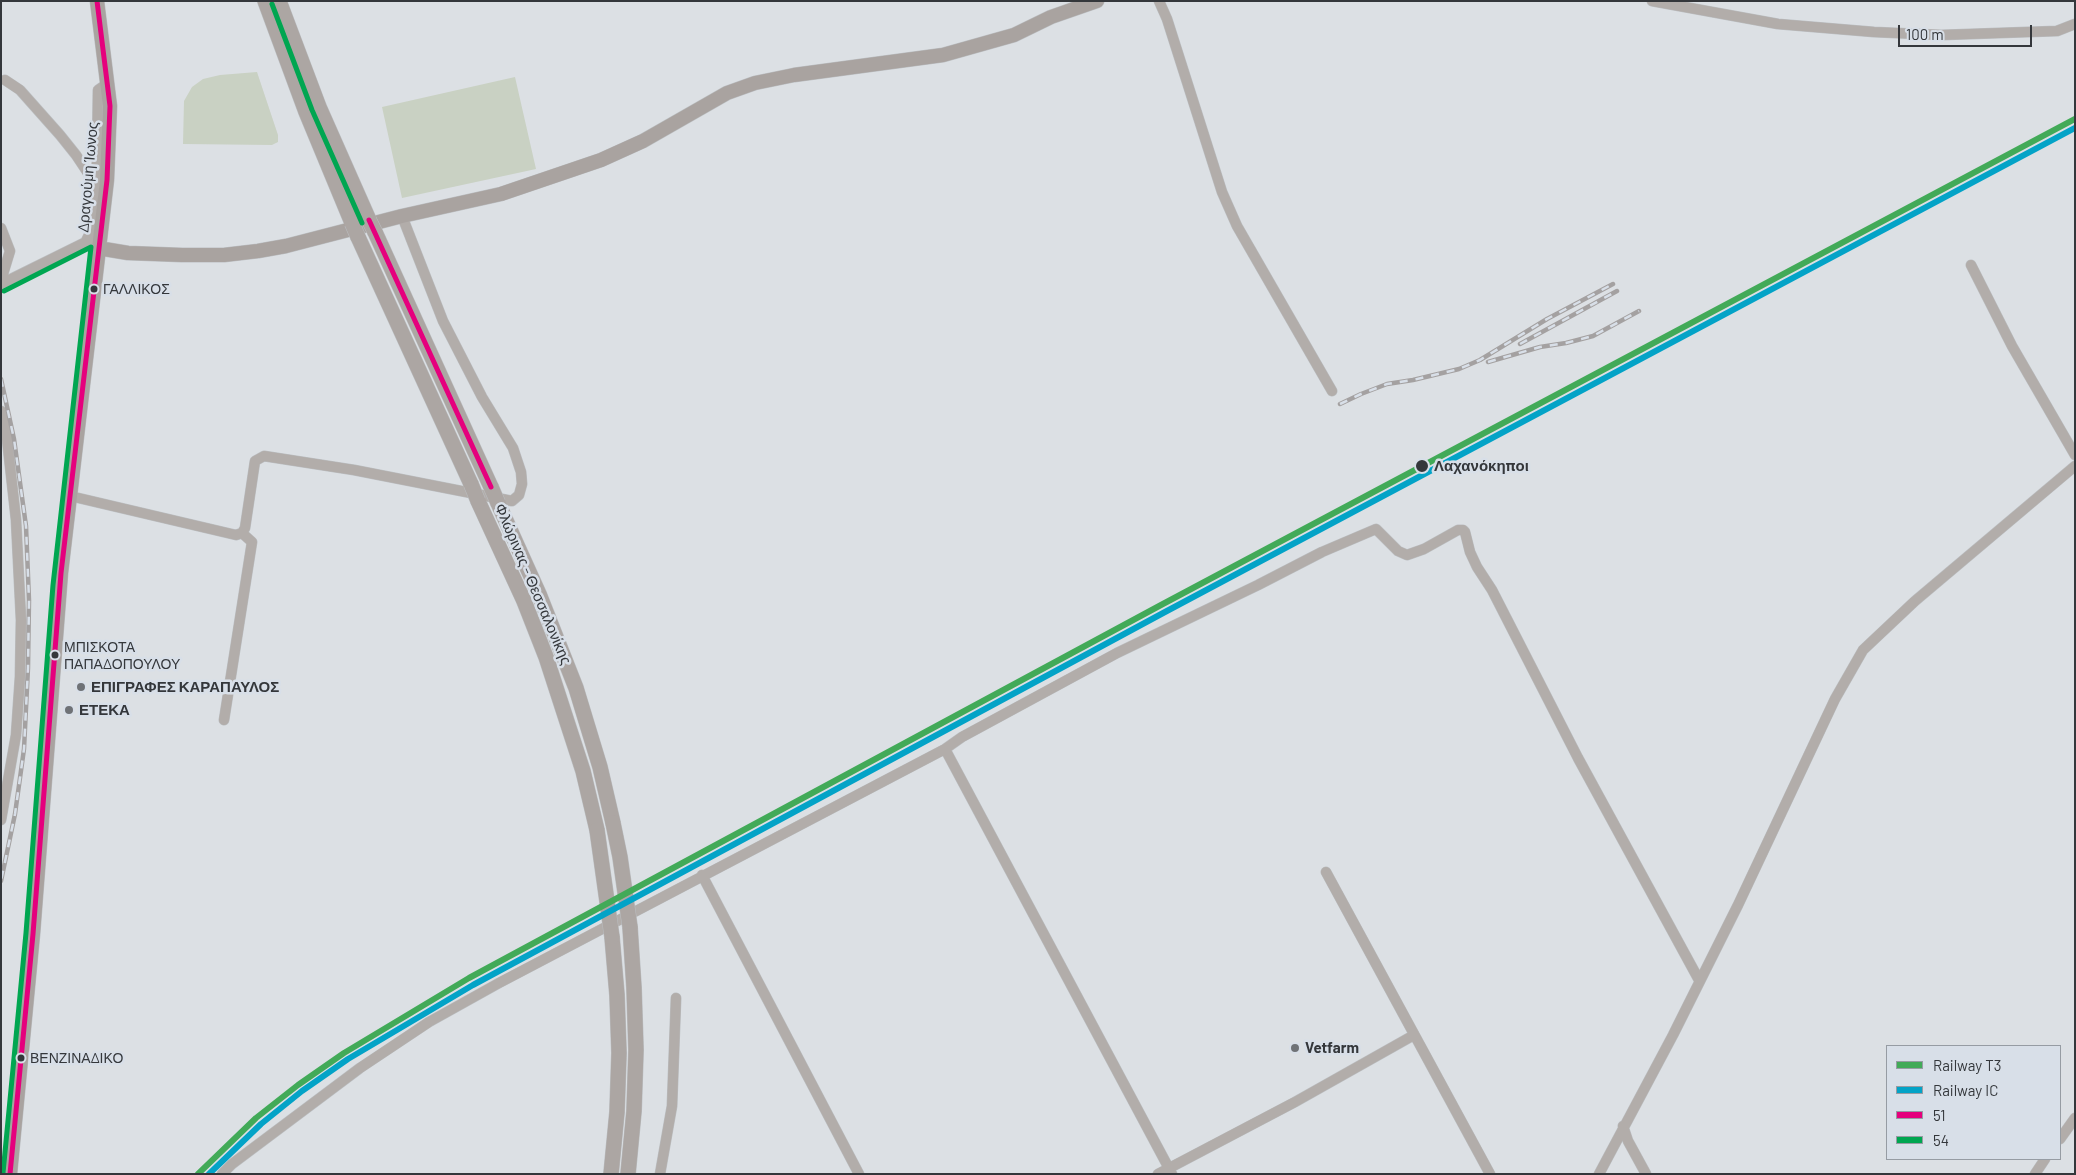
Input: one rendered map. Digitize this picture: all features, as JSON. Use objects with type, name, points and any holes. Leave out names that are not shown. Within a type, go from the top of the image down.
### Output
[{"type":"main road","name":"Δραγούμη Ίωνος","points":[[10,1174],[60,586],[95,242],[109,161],[108,83],[97,1]]},
{"type":"main road","name":"Φλώρινας - Θεσσαλονίκης","points":[[265,1],[326,124],[491,487],[539,594],[576,688],[600,767],[613,823],[626,892],[630,927],[636,1050],[634,1111],[628,1173]]},
{"type":"main road","name":"Φλώρινας - Θεσσαλονίκης","points":[[279,1],[290,53],[352,223],[524,601],[546,657],[581,763],[597,830],[612,937],[617,995],[619,1053],[617,1112],[611,1172]]},
{"type":"main road","points":[[95,242],[144,254],[224,255],[286,246],[402,216],[501,194],[584,166],[643,141],[727,93],[755,82],[943,55],[1014,35],[1051,17],[1097,1]]},
{"type":"street","points":[[1159,1],[1179,55],[1222,192],[1237,226],[1332,391]]},
{"type":"street","points":[[1652,1],[1778,24],[1874,32],[1941,34],[2057,31],[2075,24]]},
{"type":"street","points":[[5,80],[20,90],[65,141],[88,174],[93,187]]},
{"type":"street","points":[[1,228],[10,251],[3,274],[3,283],[95,242],[90,233],[93,187],[97,162],[98,90],[108,83]]},
{"type":"street","points":[[70,496],[236,535],[242,533],[246,523],[255,461],[264,456],[354,470],[512,501],[519,494],[522,484],[521,472],[513,448],[482,397],[443,321],[402,216]]},
{"type":"street","points":[[1971,266],[2012,346],[2075,455]]},
{"type":"street","points":[[1,411],[8,448],[16,520],[21,620],[16,735],[1,820]]},
{"type":"street","points":[[1599,1174],[1738,905],[1835,699],[1863,650],[1915,601],[2075,466]]},
{"type":"street","points":[[222,1174],[232,1164],[360,1068],[429,1022],[702,875],[945,749],[962,737],[1117,653],[1322,552],[1376,529],[1398,551],[1407,555],[1414,554],[1463,530],[1477,567],[1699,980]]},
{"type":"street","points":[[224,720],[253,546],[250,538],[242,533]]},
{"type":"street","points":[[945,749],[1170,1171]]},
{"type":"street","points":[[1326,872],[1490,1174]]},
{"type":"street","points":[[702,875],[859,1174]]},
{"type":"street","points":[[660,1174],[672,1106],[676,998]]},
{"type":"street","points":[[1158,1174],[1170,1171],[1414,1035]]},
{"type":"street","points":[[2061,1138],[2075,1118]]},
{"type":"street","points":[[1623,1126],[1628,1141],[1646,1174]]},
{"type":"street","points":[[2034,1174],[2044,1160]]},
{"type":"shaded area","points":[[257,72],[278,135],[278,142],[272,145],[183,144],[184,101],[192,87],[203,79],[220,75]]},
{"type":"shaded area","points":[[515,77],[536,169],[402,198],[382,107]]},
{"type":"railway","points":[[1340,404],[1387,384],[1459,369],[1480,360],[1547,319],[1613,284]]},
{"type":"railway","points":[[1520,344],[1617,291]]},
{"type":"railway","points":[[1488,362],[1540,347],[1593,336],[1639,311]]},
{"type":"railway","points":[[1,379],[14,439],[26,526],[29,600],[24,749],[15,814],[1,881]]},
{"type":"rail line","name":"T3","points":[[198,1174],[256,1118],[298,1085],[344,1053],[469,978],[1161,605],[2075,119]]},
{"type":"rail line","name":"IC","points":[[209,1174],[261,1124],[302,1091],[348,1059],[473,985],[1165,612],[2075,128]]},
{"type":"transit line","name":"51","points":[[10,1174],[33,934],[61,573],[107,180],[110,106],[97,1]]},
{"type":"transit line","name":"54","points":[[272,4],[312,110],[362,223]]},
{"type":"transit line","name":"51","points":[[369,220],[491,487]]},
{"type":"transit line","name":"54","points":[[3,1173],[26,933],[53,585],[91,247],[4,291]]},
{"type":"place","name":"ΓΑΛΛΙΚΟΣ","points":[[94,289]]},
{"type":"place","name":"Λαχανόκηποι","points":[[1422,466]]},
{"type":"place","name":"ΜΠΙΣΚΟΤΑ ΠΑΠΑΔΟΠΟΥΛΟΥ","points":[[55,655]]},
{"type":"place","name":"ΕΠΙΓΡΑΦΕΣ ΚΑΡΑΠΑΥΛΟΣ","points":[[81,687]]},
{"type":"place","name":"ΕΤΕΚΑ","points":[[69,710]]},
{"type":"place","name":"Vetfarm","points":[[1295,1048]]},
{"type":"place","name":"ΒΕΝΖΙΝΑΔΙΚΟ","points":[[21,1058]]}]
